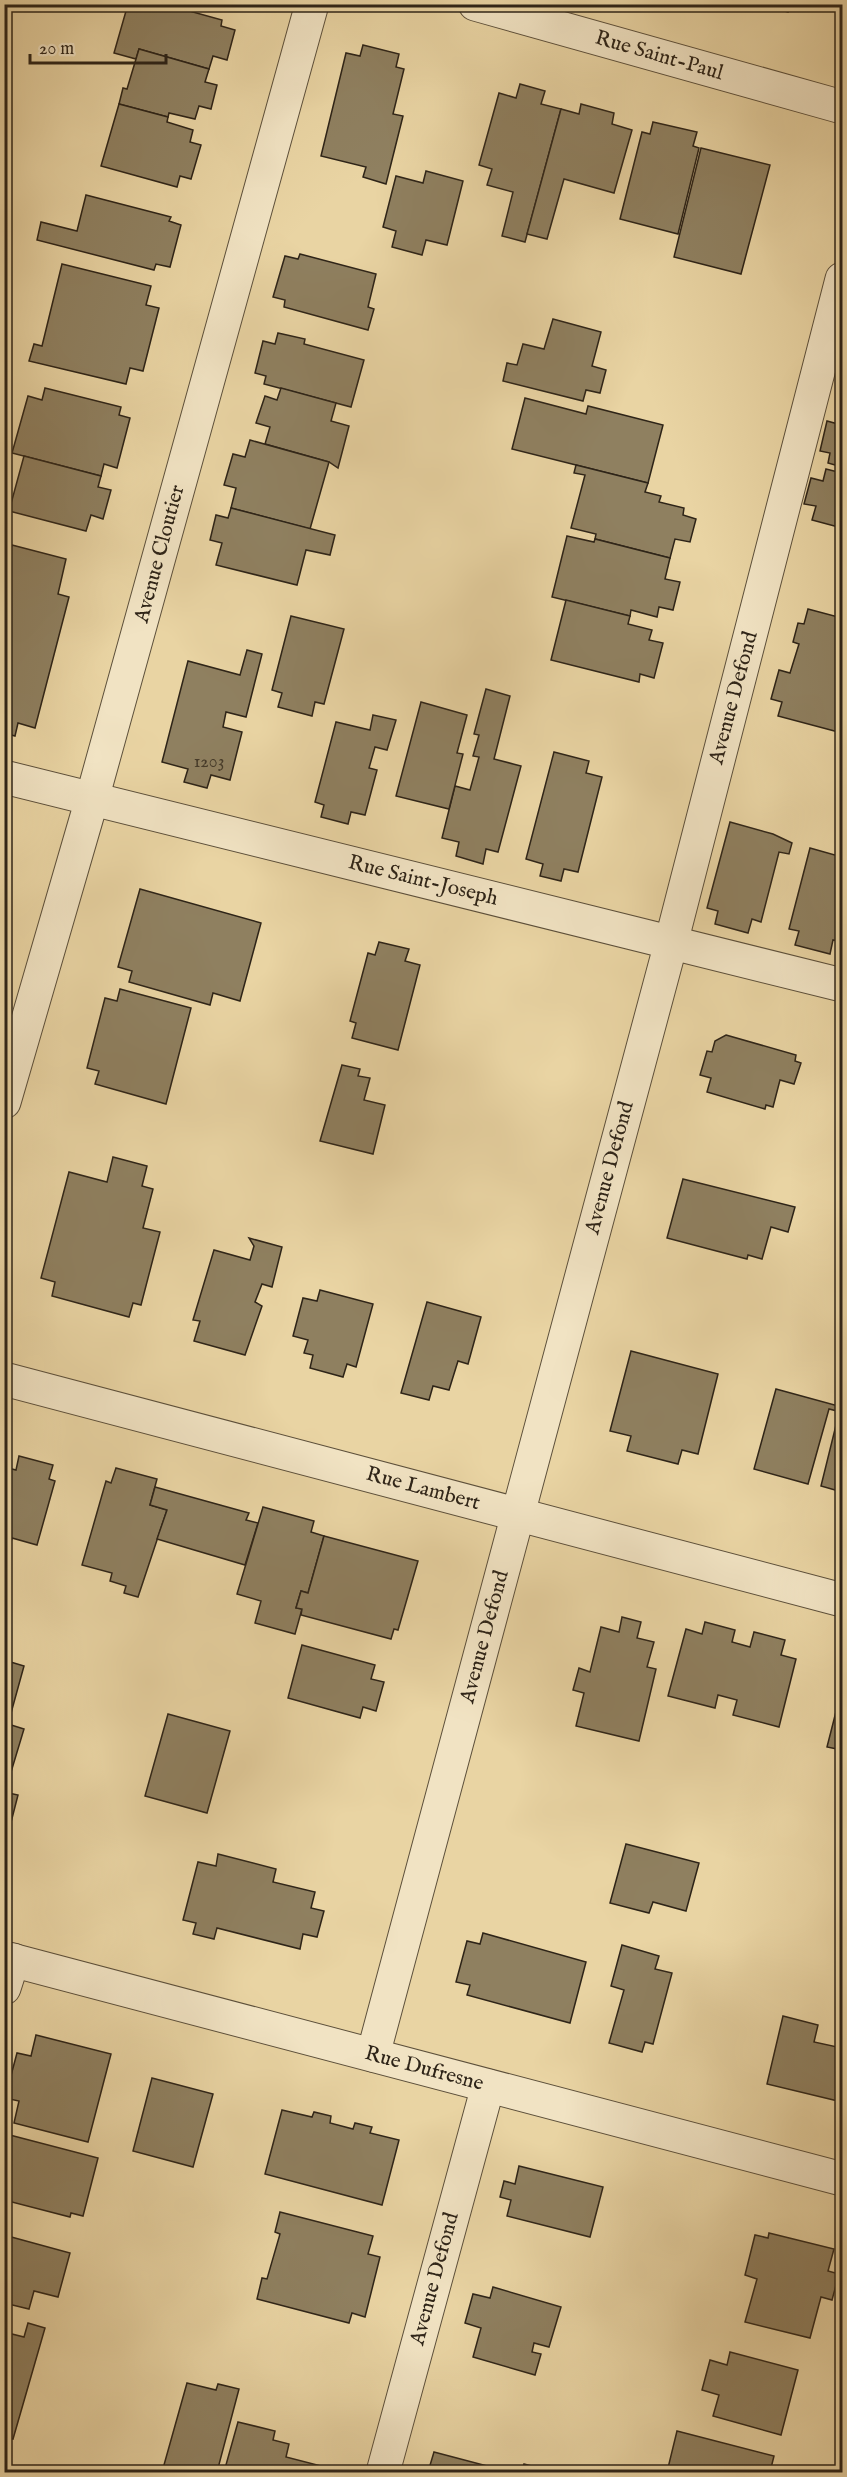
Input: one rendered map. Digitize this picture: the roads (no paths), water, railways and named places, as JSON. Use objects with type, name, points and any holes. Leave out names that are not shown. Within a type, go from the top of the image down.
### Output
[{"type":"street","name":"Avenue Cloutier","points":[[4,1102],[92,799],[312,4]]},
{"type":"street","name":"Rue Saint-Paul","points":[[475,4],[843,107]]},
{"type":"street","name":"Avenue Defond","points":[[373,2055],[670,943],[843,279]]},
{"type":"street","name":"Rue Saint-Joseph","points":[[4,777],[843,985]]},
{"type":"street","name":"Rue Lambert","points":[[4,1378],[843,1600]]},
{"type":"street","name":"Rue Dufresne","points":[[7,1969],[373,2055],[843,2180]]},
{"type":"street","name":"Avenue Defond","points":[[383,2472],[488,2086]]}]
